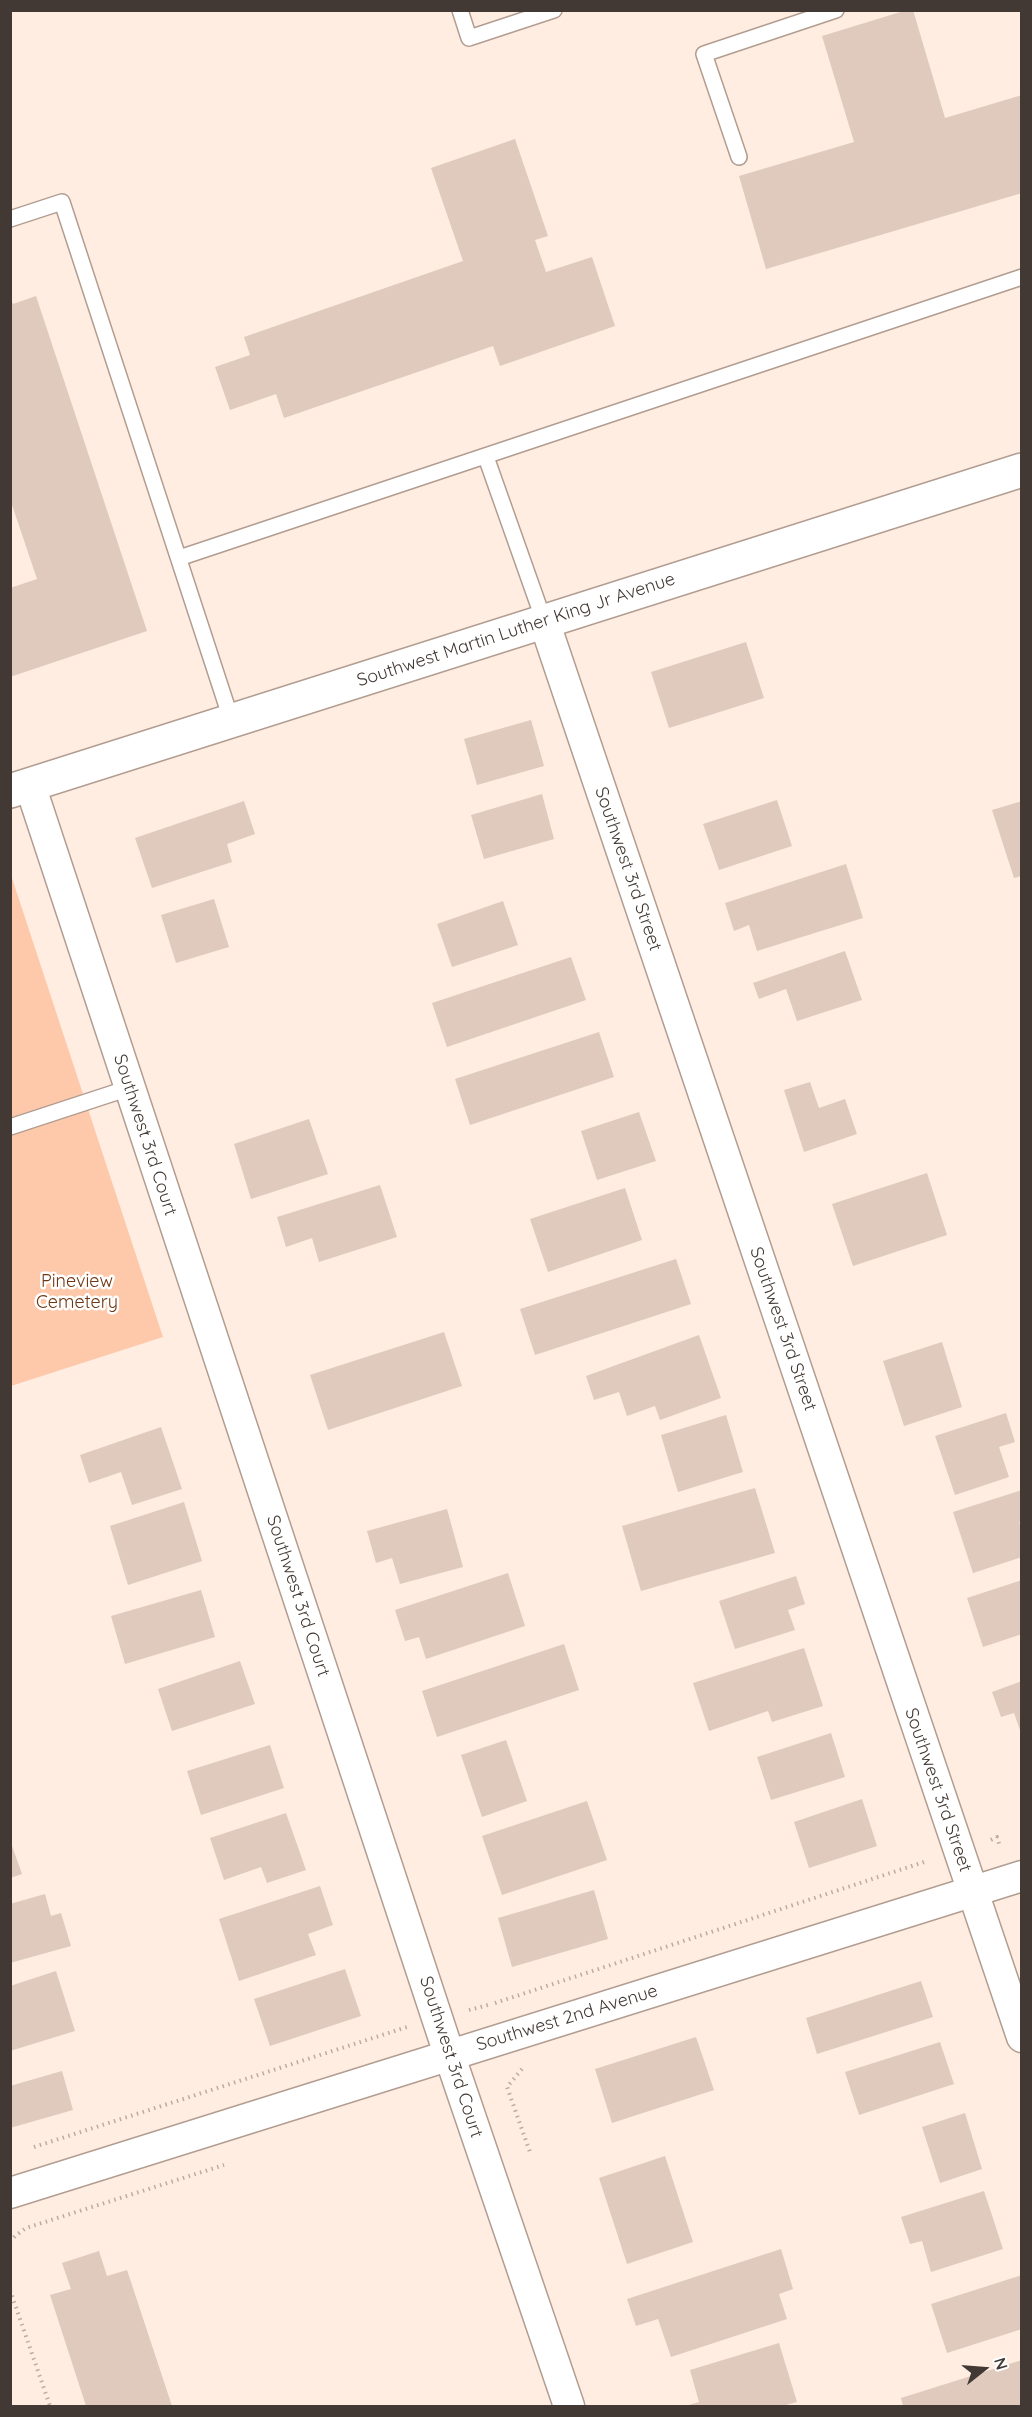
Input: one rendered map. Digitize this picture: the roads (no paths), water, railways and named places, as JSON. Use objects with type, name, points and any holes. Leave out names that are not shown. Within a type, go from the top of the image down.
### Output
[{"type":"street","name":"Southwest Martin Luther King Jr Avenue","points":[[20,788],[1022,470]]},
{"type":"street","name":"Southwest 3rd Street","points":[[544,621],[1022,2037]]},
{"type":"street","name":"Southwest 3rd Court","points":[[20,788],[129,1088],[449,2054],[569,2406]]},
{"type":"street","name":"Southwest 2nd Avenue","points":[[10,2193],[1022,1876]]},
{"type":"lane","points":[[460,10],[469,38],[554,10]]},
{"type":"lane","points":[[739,157],[704,54],[836,10]]},
{"type":"lane","points":[[10,219],[62,202],[232,722]]},
{"type":"lane","points":[[178,558],[1022,277]]},
{"type":"lane","points":[[486,457],[544,621]]},
{"type":"lane","points":[[10,1127],[129,1088]]},
{"type":"park label","name":"Pineview Cemetery","points":[[77,1292]]}]
